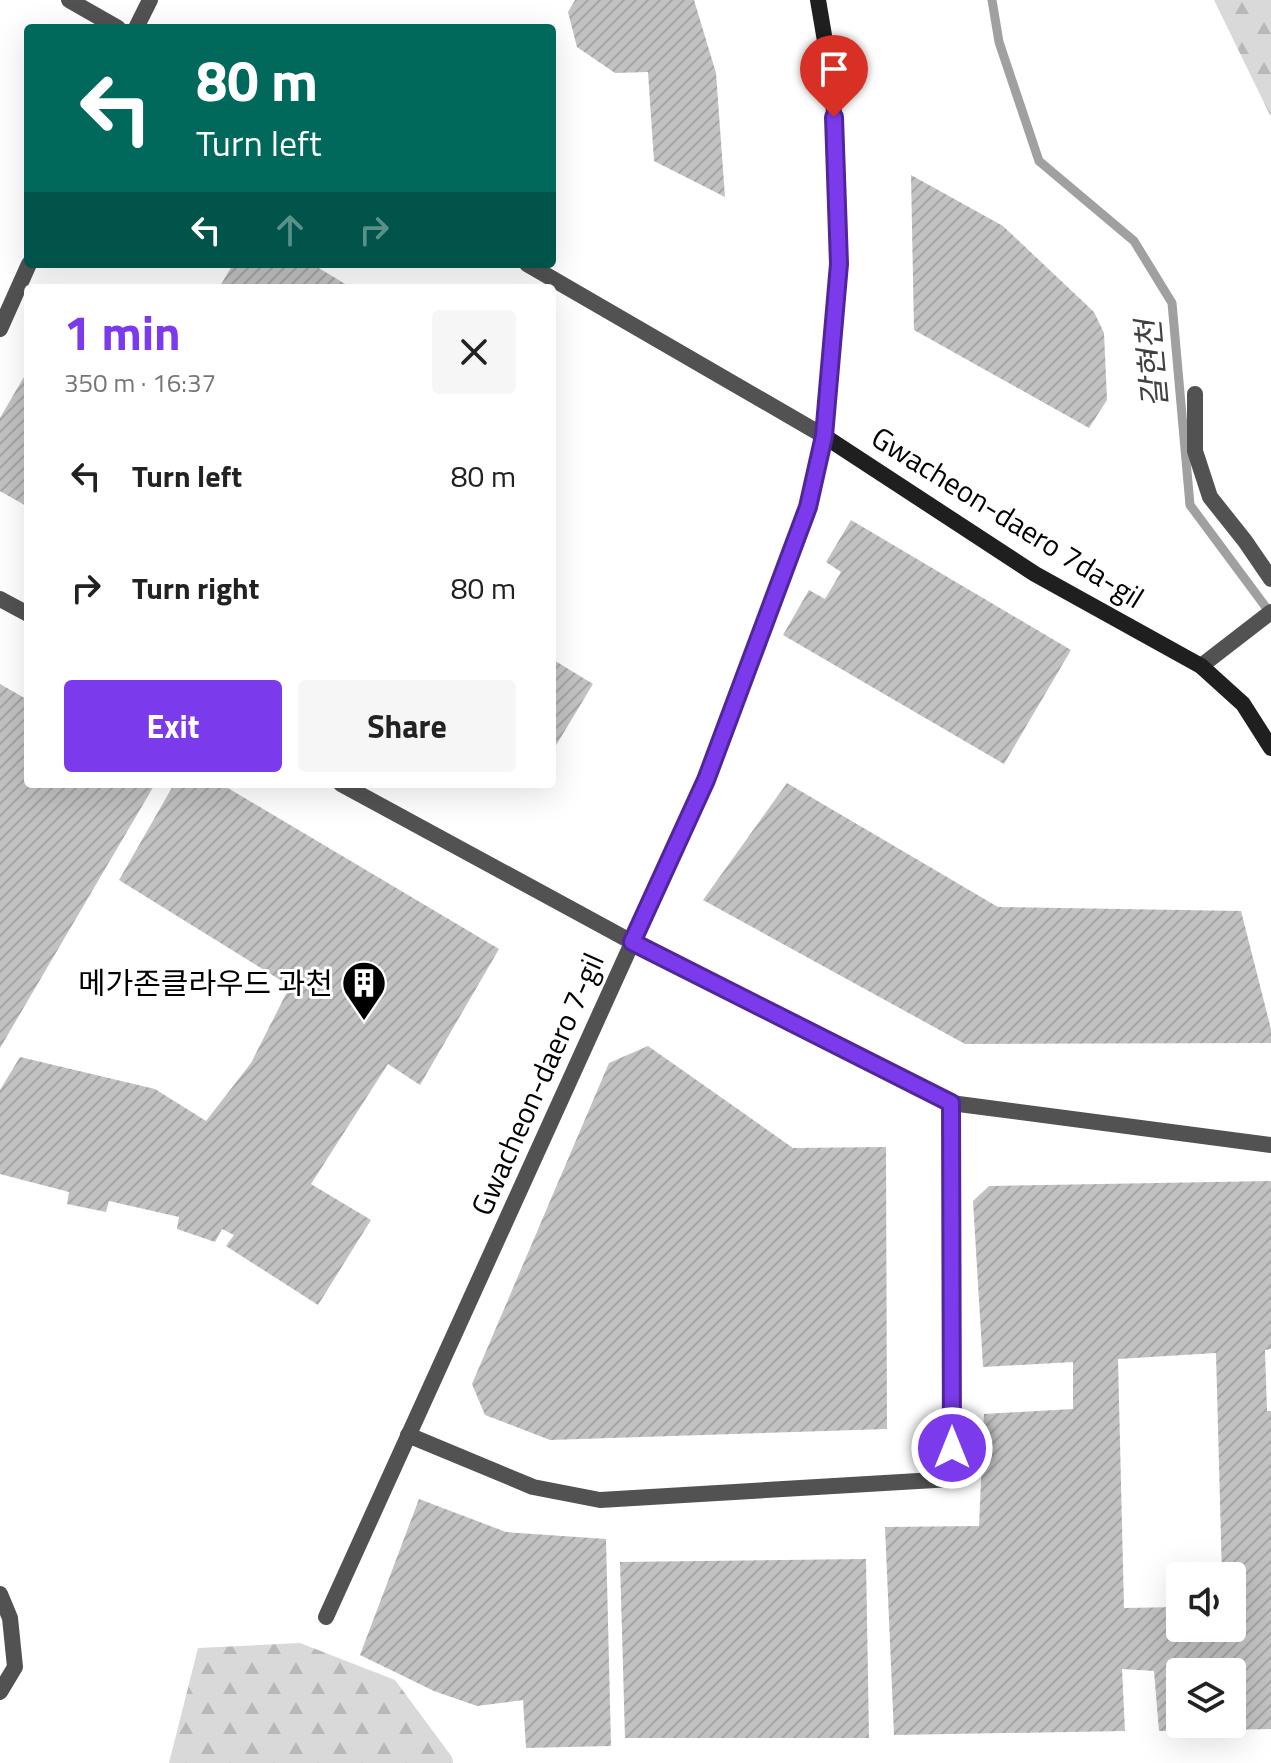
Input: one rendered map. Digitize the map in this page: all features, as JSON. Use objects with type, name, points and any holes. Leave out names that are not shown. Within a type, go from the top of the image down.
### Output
[{"type":"street","points":[[69,0],[111,24]]},
{"type":"street","points":[[138,24],[150,0]]},
{"type":"street","name":"Gwacheon-daero 7-gil","points":[[326,1617],[711,766],[808,507],[824,436],[839,264],[833,88],[818,0]]},
{"type":"street","points":[[0,329],[27,268]]},
{"type":"street","name":"Gwacheon-daero 7da-gil","points":[[534,268],[824,436],[1035,574],[1201,666],[1243,704],[1271,748]]},
{"type":"street","points":[[1195,394],[1195,451],[1210,497],[1271,579]]},
{"type":"street","points":[[0,599],[24,612]]},
{"type":"street","points":[[1201,666],[1271,612]]},
{"type":"street","points":[[348,788],[632,942],[951,1103],[1271,1145]]},
{"type":"street","points":[[408,1435],[533,1487],[600,1500],[952,1479],[951,1103]]},
{"type":"street","points":[[0,1594],[10,1618],[15,1667],[0,1692]]},
{"type":"green space","points":[[1214,0],[1271,0],[1271,117]]},
{"type":"green space","points":[[300,1643],[395,1680],[452,1757],[453,1763],[169,1763],[198,1648]]},
{"type":"building","points":[[575,0],[694,0],[716,73],[725,197],[654,161],[648,72],[615,73],[577,47],[568,12]]},
{"type":"building","points":[[911,175],[1003,226],[1094,312],[1104,333],[1107,400],[1089,428],[914,330]]},
{"type":"building","points":[[231,268],[319,268],[345,284],[221,284]]},
{"type":"building","points":[[24,377],[24,505],[0,491],[0,418]]},
{"type":"building","points":[[851,520],[1071,650],[1004,764],[783,635],[809,590],[825,599],[841,572],[826,562]]},
{"type":"building","points":[[556,661],[593,684],[556,745]]},
{"type":"building","points":[[0,684],[24,698],[24,788],[153,788],[0,1048]]},
{"type":"building","points":[[787,783],[998,907],[1241,911],[1271,1029],[1271,1043],[965,1044],[703,900]]},
{"type":"building","name":"메가존클라우드 과천","points":[[172,788],[228,788],[499,949],[420,1085],[388,1064],[311,1184],[371,1220],[318,1305],[226,1246],[234,1235],[222,1229],[215,1242],[177,1229],[179,1217],[109,1201],[106,1212],[67,1204],[69,1192],[0,1174],[0,1090],[20,1057],[155,1089],[206,1121],[251,1063],[290,986],[119,880]]},
{"type":"building","points":[[648,1046],[793,1148],[886,1147],[887,1429],[550,1440],[485,1415],[472,1384],[609,1063]]},
{"type":"building","points":[[1271,1181],[1271,1349],[1265,1350],[1267,1411],[1271,1411],[1271,1729],[1246,1729],[1246,1658],[1166,1658],[1166,1731],[1159,1731],[1154,1671],[1122,1669],[1125,1731],[894,1735],[885,1527],[979,1526],[984,1414],[1073,1409],[1073,1362],[983,1367],[973,1201],[989,1186]],"holes":[[[1216,1353],[1222,1562],[1246,1562],[1246,1642],[1166,1642],[1166,1607],[1124,1608],[1118,1359]]]},
{"type":"building","points":[[419,1499],[506,1532],[606,1539],[611,1746],[526,1748],[523,1700],[477,1706],[434,1691],[360,1655]]},
{"type":"building","points":[[866,1559],[869,1738],[625,1738],[620,1562]]},
{"type":"waterway","name":"갈현천","points":[[992,0],[999,42],[1039,161],[1134,241],[1172,303],[1190,505],[1271,614]]},
{"type":"place","name":"메가존클라우드 과천","points":[[364,1022]]},
{"type":"route","points":[[834,117],[839,264],[824,436],[808,507],[706,780],[632,942],[951,1103],[952,1448]]}]
